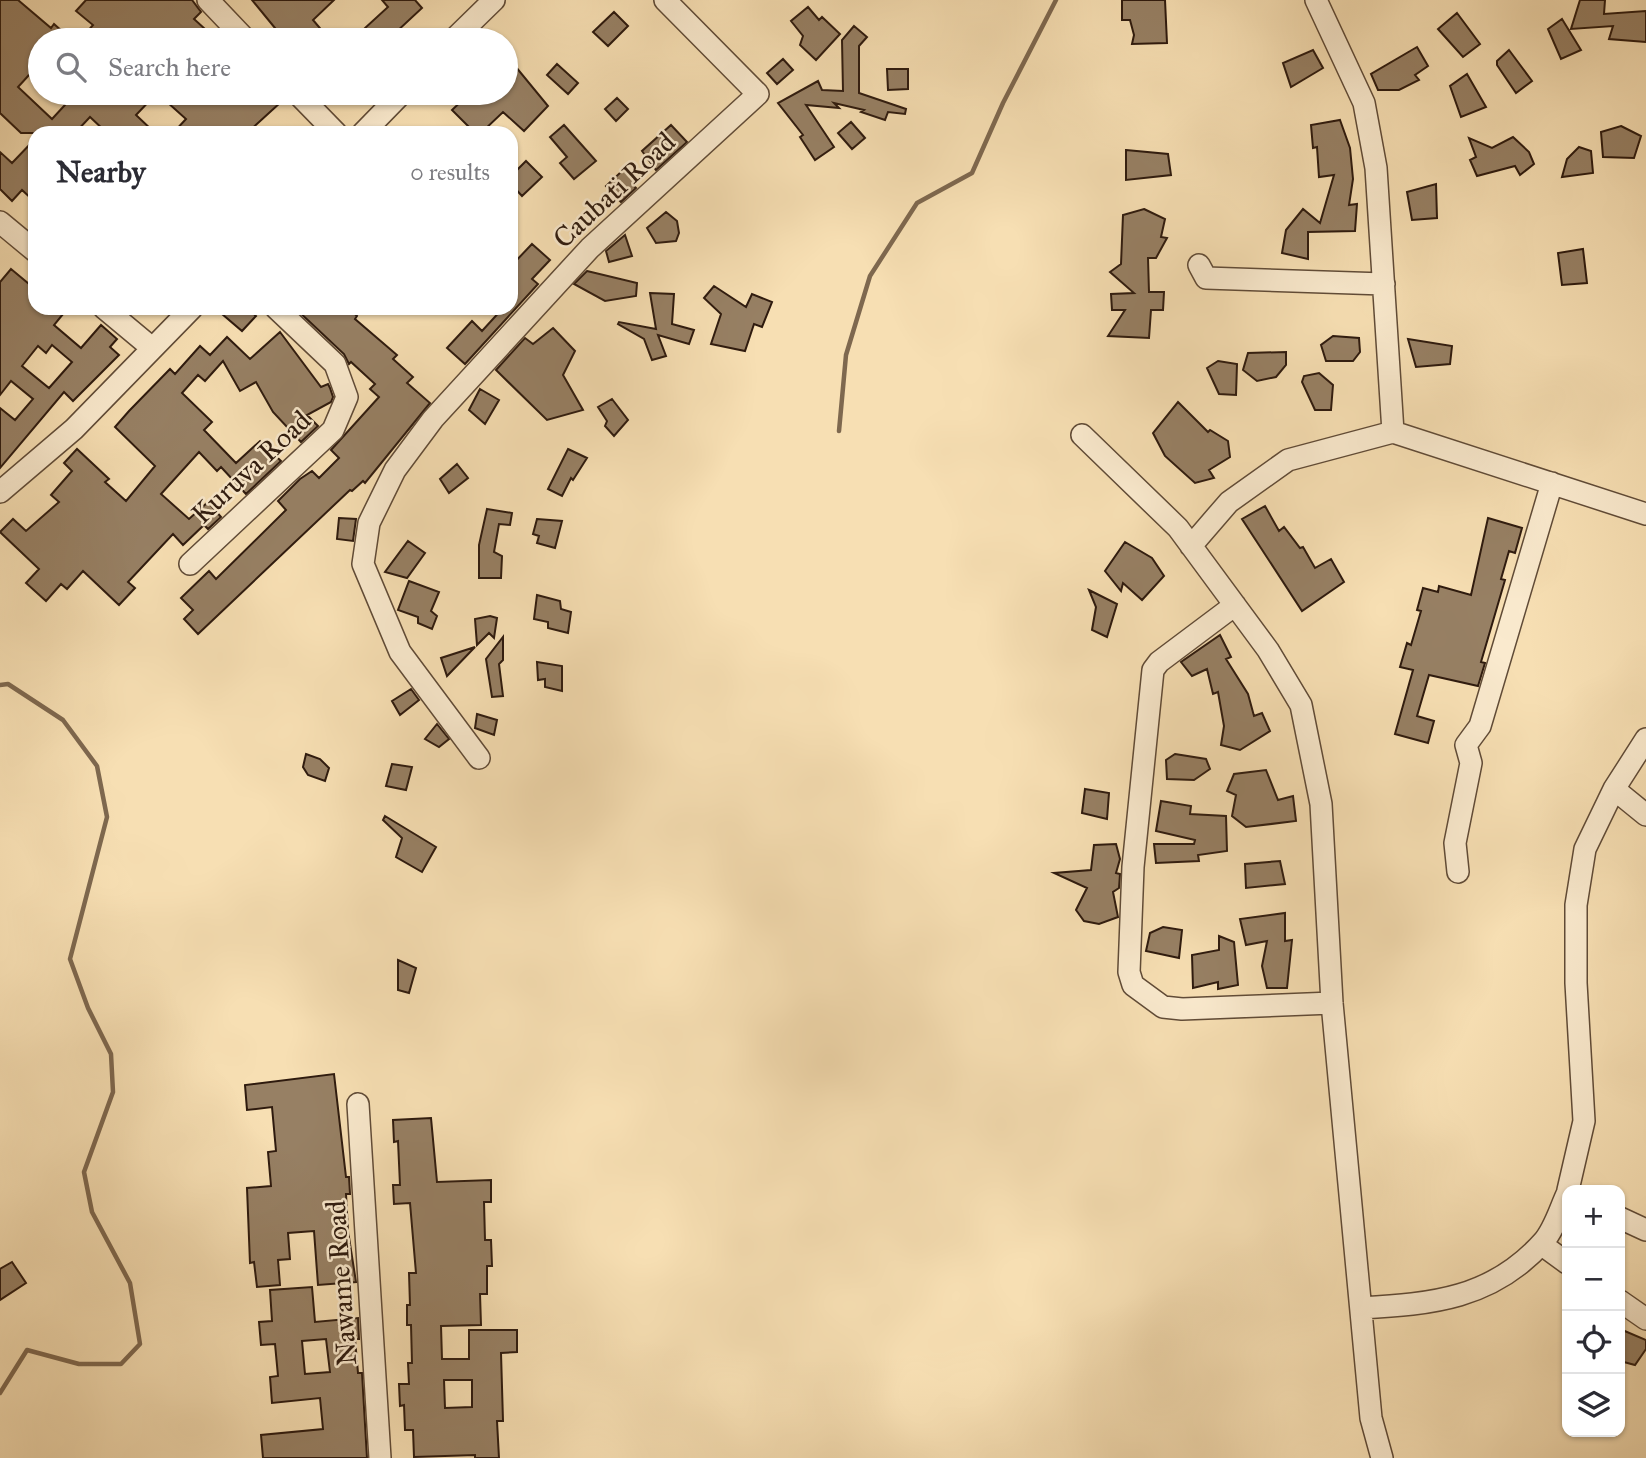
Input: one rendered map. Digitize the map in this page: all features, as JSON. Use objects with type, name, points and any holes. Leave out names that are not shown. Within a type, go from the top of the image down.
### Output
[{"type":"street","points":[[208,0],[235,28]]},
{"type":"street","points":[[465,28],[494,0]]},
{"type":"street","points":[[1321,1],[1364,103],[1376,168],[1393,432]]},
{"type":"street","name":"Caubati Road","points":[[479,758],[400,652],[363,564],[369,523],[396,470],[433,419],[590,248],[758,94],[670,2]]},
{"type":"street","points":[[309,105],[329,126]]},
{"type":"street","points":[[370,126],[390,105]]},
{"type":"street","points":[[0,222],[28,245]]},
{"type":"street","points":[[1199,265],[1206,278],[1384,284]]},
{"type":"street","points":[[112,315],[152,348]]},
{"type":"street","points":[[0,492],[74,429],[185,315]]},
{"type":"street","name":"Kuruva Road","points":[[190,564],[334,430],[346,397],[335,364],[283,315]]},
{"type":"street","points":[[1191,546],[1228,502],[1289,460],[1393,432],[1646,514]]},
{"type":"street","points":[[1082,435],[1178,528],[1268,650],[1301,705],[1321,804],[1332,1003],[1371,1418],[1382,1458]]},
{"type":"street","points":[[1458,872],[1455,843],[1471,763],[1466,745],[1480,726],[1552,483]]},
{"type":"street","points":[[1235,605],[1159,662],[1152,675],[1133,867],[1129,964],[1131,980],[1145,996],[1163,1007],[1182,1009],[1332,1003]]},
{"type":"street","points":[[1570,1185],[1584,1121],[1576,983],[1576,905],[1585,849],[1614,789],[1646,739]]},
{"type":"street","points":[[1614,789],[1646,815]]},
{"type":"street","name":"Nawame Road","points":[[358,1104],[380,1458]]},
{"type":"street","points":[[1361,1308],[1414,1305],[1460,1297],[1504,1275],[1541,1244],[1562,1204]]},
{"type":"street","points":[[1625,1220],[1646,1230]]},
{"type":"street","points":[[1541,1244],[1562,1259]]},
{"type":"street","points":[[1625,1304],[1646,1319]]},
{"type":"building","points":[[0,0],[18,0],[51,28],[28,28],[28,76],[18,87],[28,96],[28,105],[37,105],[52,119],[65,105],[146,105],[136,115],[148,126],[100,126],[90,117],[82,126],[28,126],[28,133],[21,133],[0,113]]},
{"type":"building","points":[[86,0],[192,0],[201,12],[194,19],[204,28],[90,28],[93,25],[76,11]]},
{"type":"building","points":[[252,0],[334,0],[313,20],[320,28],[275,28]]},
{"type":"building","points":[[382,0],[415,0],[422,8],[400,28],[365,28],[388,7]]},
{"type":"building","points":[[1122,0],[1165,0],[1167,43],[1132,44],[1134,35],[1130,20],[1122,20]]},
{"type":"building","points":[[1580,0],[1605,0],[1604,14],[1646,11],[1646,42],[1609,39],[1613,26],[1571,29]]},
{"type":"building","points":[[808,7],[819,20],[822,17],[840,34],[816,60],[800,45],[803,36],[791,21]]},
{"type":"building","points":[[614,12],[628,26],[608,46],[593,32]]},
{"type":"building","points":[[1457,13],[1480,44],[1463,57],[1438,29]]},
{"type":"building","points":[[1562,19],[1581,50],[1561,59],[1548,29]]},
{"type":"building","points":[[854,26],[867,37],[859,46],[859,93],[906,109],[905,114],[888,112],[885,120],[861,112],[864,110],[834,103],[839,108],[806,105],[834,147],[815,160],[800,137],[803,135],[778,103],[818,81],[822,90],[843,91],[842,40]]},
{"type":"building","points":[[1417,47],[1428,66],[1415,75],[1419,80],[1399,90],[1378,90],[1371,74]]},
{"type":"building","points":[[1313,50],[1323,68],[1291,87],[1283,63]]},
{"type":"building","points":[[1509,50],[1532,81],[1516,93],[1497,65],[1497,61]]},
{"type":"building","points":[[783,59],[793,70],[777,84],[767,73]]},
{"type":"building","points":[[557,64],[578,83],[568,94],[547,75]]},
{"type":"building","points":[[887,69],[908,69],[908,89],[888,90]]},
{"type":"building","points":[[518,70],[548,106],[524,131],[503,112],[488,126],[468,126],[452,110],[457,105],[518,105]]},
{"type":"building","points":[[1467,74],[1486,107],[1461,117],[1450,86]]},
{"type":"building","points":[[617,98],[628,109],[616,121],[605,109]]},
{"type":"building","points":[[170,105],[278,105],[255,126],[180,126],[186,119]]},
{"type":"building","points":[[1340,120],[1350,148],[1353,179],[1349,205],[1357,204],[1355,231],[1308,232],[1308,259],[1282,253],[1286,230],[1303,209],[1320,223],[1334,175],[1319,177],[1317,147],[1313,148],[1311,125]]},
{"type":"building","points":[[851,122],[865,138],[852,149],[838,133]]},
{"type":"building","points":[[564,125],[596,161],[574,179],[560,163],[567,157],[550,137]]},
{"type":"building","points":[[671,125],[687,142],[656,170],[642,151]]},
{"type":"building","points":[[1621,126],[1641,136],[1634,158],[1603,157],[1601,132]]},
{"type":"building","points":[[1513,137],[1529,152],[1534,164],[1520,175],[1515,166],[1477,176],[1470,160],[1476,157],[1469,138],[1492,148]]},
{"type":"building","points":[[28,146],[28,196],[22,190],[12,201],[0,189],[0,152],[12,163]]},
{"type":"building","points":[[1579,147],[1591,151],[1593,173],[1562,177],[1567,159]]},
{"type":"building","points":[[1126,150],[1168,154],[1171,175],[1126,180]]},
{"type":"building","points":[[526,161],[542,177],[522,196],[518,192],[518,169]]},
{"type":"building","points":[[623,170],[635,181],[632,184],[636,188],[621,202],[606,186]]},
{"type":"building","points":[[1436,184],[1437,218],[1412,220],[1407,192]]},
{"type":"building","points":[[1144,209],[1165,219],[1161,237],[1167,238],[1156,258],[1148,258],[1149,292],[1164,292],[1163,310],[1151,310],[1149,338],[1108,336],[1125,310],[1112,310],[1111,294],[1134,293],[1110,272],[1121,264],[1123,215]]},
{"type":"building","points":[[666,212],[677,221],[679,233],[676,241],[656,243],[647,228]]},
{"type":"building","points":[[625,235],[632,256],[609,262],[606,251]]},
{"type":"building","points":[[532,244],[550,260],[532,279],[538,284],[518,306],[518,259]]},
{"type":"building","points":[[1583,249],[1587,283],[1562,285],[1558,253]]},
{"type":"building","points":[[11,269],[28,283],[28,315],[62,315],[54,325],[81,348],[101,325],[117,339],[110,347],[119,355],[73,401],[64,392],[0,468],[0,408],[15,420],[33,399],[11,381],[0,395],[0,282]],"holes":[[[52,345],[72,362],[49,388],[22,366],[38,346],[46,353]]]},
{"type":"building","points":[[587,271],[637,283],[636,296],[605,301],[574,284]]},
{"type":"building","points":[[714,286],[746,307],[752,294],[772,302],[762,327],[754,324],[745,351],[711,344],[721,314],[704,298]]},
{"type":"building","points":[[650,293],[674,294],[672,324],[694,330],[689,344],[658,335],[666,356],[652,360],[644,339],[618,324],[619,322],[656,329]]},
{"type":"building","points":[[223,315],[255,315],[242,331]]},
{"type":"building","points":[[302,315],[356,315],[355,319],[397,355],[393,359],[413,377],[407,383],[430,403],[365,483],[363,481],[350,490],[198,634],[184,619],[193,610],[181,598],[209,571],[216,579],[286,510],[278,501],[300,479],[312,471],[319,478],[339,458],[331,450],[379,397],[370,389],[375,384],[351,362],[349,364],[344,354]]},
{"type":"building","points":[[497,315],[510,315],[465,364],[447,348],[472,321],[482,331]]},
{"type":"building","points":[[553,328],[575,351],[563,375],[583,410],[547,420],[496,370],[525,338],[533,344]]},
{"type":"building","points":[[280,332],[321,387],[328,384],[330,388],[333,397],[331,402],[307,415],[318,426],[301,442],[273,412],[256,382],[240,391],[223,361],[205,381],[198,375],[182,393],[212,422],[204,430],[236,463],[260,441],[281,461],[246,494],[221,467],[217,471],[199,452],[161,494],[189,519],[208,502],[221,517],[208,529],[204,525],[183,545],[173,534],[128,582],[135,588],[119,605],[83,571],[67,589],[61,584],[46,601],[26,583],[39,569],[0,532],[13,519],[26,531],[59,502],[51,495],[72,471],[64,463],[77,449],[109,479],[105,482],[126,501],[155,466],[115,427],[129,411],[170,369],[175,374],[200,346],[210,355],[227,337],[250,359]]},
{"type":"building","points":[[1333,336],[1359,338],[1360,352],[1353,361],[1326,361],[1321,345]]},
{"type":"building","points":[[1408,339],[1452,346],[1450,364],[1416,367]]},
{"type":"building","points":[[1286,352],[1286,365],[1276,377],[1257,381],[1243,370],[1248,353]]},
{"type":"building","points":[[1218,361],[1237,364],[1236,395],[1219,394],[1207,368]]},
{"type":"building","points":[[1319,373],[1333,385],[1331,410],[1315,410],[1302,382],[1304,376]]},
{"type":"building","points":[[480,389],[499,400],[485,424],[469,410]]},
{"type":"building","points":[[612,399],[628,420],[614,436],[605,426],[607,421],[598,407]]},
{"type":"building","points":[[1178,402],[1208,432],[1210,430],[1228,441],[1230,457],[1209,470],[1214,478],[1195,483],[1165,456],[1153,433]]},
{"type":"building","points":[[568,449],[587,458],[573,480],[571,478],[562,496],[548,489]]},
{"type":"building","points":[[457,464],[468,478],[449,493],[440,479]]},
{"type":"building","points":[[1265,506],[1279,531],[1284,527],[1300,548],[1303,547],[1315,568],[1331,559],[1344,582],[1302,611],[1242,519]]},
{"type":"building","points":[[487,509],[512,513],[510,525],[499,524],[494,552],[502,556],[501,578],[479,578],[479,545]]},
{"type":"building","points":[[339,518],[356,519],[353,541],[337,539]]},
{"type":"building","points":[[1488,518],[1522,528],[1515,553],[1509,551],[1501,579],[1505,580],[1481,662],[1485,663],[1478,686],[1429,675],[1417,716],[1434,721],[1428,743],[1395,734],[1413,670],[1400,667],[1407,643],[1411,645],[1421,611],[1417,610],[1423,588],[1438,592],[1439,586],[1471,595]]},
{"type":"building","points":[[537,519],[562,521],[555,548],[537,543],[539,536],[533,534]]},
{"type":"building","points":[[408,541],[425,553],[407,578],[385,572]]},
{"type":"building","points":[[1125,542],[1152,558],[1164,576],[1142,600],[1123,583],[1121,591],[1105,571]]},
{"type":"building","points":[[409,581],[439,592],[431,611],[437,616],[432,629],[418,623],[418,617],[398,610]]},
{"type":"building","points":[[1089,590],[1117,604],[1107,637],[1092,630],[1096,607]]},
{"type":"building","points":[[537,595],[560,601],[561,609],[571,612],[568,633],[548,628],[548,622],[534,619]]},
{"type":"building","points":[[490,616],[497,618],[494,638],[489,633],[477,645],[475,619]]},
{"type":"building","points":[[1220,635],[1231,657],[1226,659],[1248,694],[1254,716],[1262,713],[1270,731],[1240,750],[1221,745],[1224,726],[1218,692],[1213,694],[1207,669],[1192,676],[1181,662]]},
{"type":"building","points":[[503,637],[503,660],[499,664],[503,696],[492,697],[486,659]]},
{"type":"building","points":[[475,647],[447,676],[441,658]]},
{"type":"building","points":[[537,662],[562,666],[562,691],[545,687],[545,679],[538,680]]},
{"type":"building","points":[[411,689],[419,700],[400,715],[392,701]]},
{"type":"building","points":[[477,714],[497,720],[494,735],[475,728]]},
{"type":"building","points":[[437,724],[449,739],[439,747],[425,739]]},
{"type":"building","points":[[306,754],[320,759],[329,768],[325,781],[308,775],[303,767]]},
{"type":"building","points":[[1175,754],[1206,759],[1210,769],[1194,780],[1167,779],[1166,760]]},
{"type":"building","points":[[392,764],[412,767],[406,790],[386,786]]},
{"type":"building","points":[[1266,770],[1278,800],[1293,796],[1296,821],[1246,827],[1232,816],[1236,795],[1227,791],[1234,774]]},
{"type":"building","points":[[1085,789],[1109,793],[1107,819],[1082,813]]},
{"type":"building","points":[[1161,801],[1191,806],[1190,814],[1226,816],[1227,851],[1198,855],[1199,861],[1156,863],[1154,844],[1194,844],[1195,840],[1156,831]]},
{"type":"building","points":[[385,816],[436,847],[422,872],[396,857],[402,838],[383,820]]},
{"type":"building","points":[[1116,844],[1120,859],[1116,873],[1120,874],[1119,888],[1113,892],[1118,917],[1099,924],[1084,921],[1076,910],[1087,888],[1054,873],[1091,870],[1094,845]]},
{"type":"building","points":[[1280,861],[1285,884],[1246,888],[1245,864]]},
{"type":"building","points":[[1285,913],[1285,941],[1292,940],[1287,988],[1267,988],[1262,966],[1267,941],[1246,945],[1240,919]]},
{"type":"building","points":[[1163,927],[1182,930],[1179,958],[1146,951],[1150,933]]},
{"type":"building","points":[[1219,936],[1234,942],[1238,985],[1218,989],[1218,982],[1193,988],[1192,955],[1219,950]]},
{"type":"building","points":[[398,960],[416,968],[409,993],[398,990]]},
{"type":"building","points":[[334,1074],[346,1177],[349,1177],[350,1194],[346,1194],[348,1231],[356,1282],[318,1285],[314,1231],[288,1233],[290,1259],[278,1260],[280,1285],[257,1287],[254,1262],[250,1263],[247,1188],[271,1186],[268,1152],[276,1151],[272,1107],[247,1110],[245,1085]]},
{"type":"building","points":[[431,1118],[437,1182],[491,1180],[491,1202],[484,1202],[485,1240],[491,1240],[492,1266],[487,1266],[487,1294],[480,1294],[481,1325],[441,1326],[442,1359],[469,1359],[469,1330],[517,1330],[517,1352],[501,1353],[503,1421],[497,1421],[499,1458],[475,1458],[475,1455],[414,1457],[413,1430],[405,1430],[404,1405],[400,1406],[399,1384],[409,1384],[408,1363],[412,1363],[411,1325],[407,1325],[407,1305],[410,1305],[409,1273],[416,1273],[410,1203],[394,1204],[393,1185],[400,1185],[398,1141],[394,1142],[393,1120]],"holes":[[[444,1380],[472,1380],[472,1407],[445,1408]]]},
{"type":"building","points":[[12,1262],[26,1283],[0,1300],[0,1269]]},
{"type":"building","points":[[312,1287],[315,1322],[358,1318],[359,1339],[355,1339],[358,1373],[362,1373],[367,1458],[263,1458],[261,1435],[323,1429],[320,1398],[272,1403],[270,1377],[278,1376],[275,1344],[261,1345],[259,1322],[272,1321],[270,1290]],"holes":[[[326,1339],[330,1372],[305,1374],[302,1341]]]},
{"type":"building","points":[[1625,1331],[1646,1340],[1646,1349],[1635,1365],[1625,1362]]},
{"type":"waterway","points":[[839,431],[846,355],[870,276],[917,203],[972,173],[1003,103],[1056,0]]},
{"type":"waterway","points":[[0,685],[8,684],[63,720],[97,766],[107,817],[70,959],[88,1008],[111,1054],[113,1092],[84,1172],[92,1212],[130,1283],[140,1344],[121,1364],[79,1364],[27,1350],[0,1393]]}]
